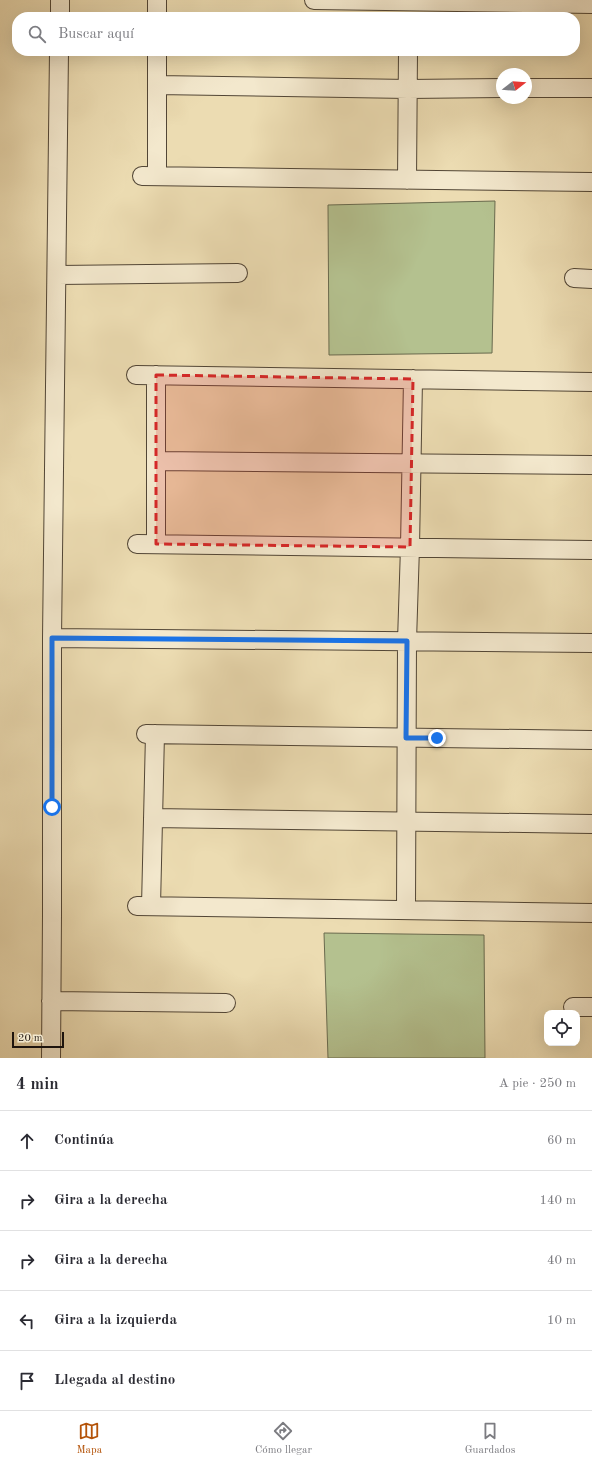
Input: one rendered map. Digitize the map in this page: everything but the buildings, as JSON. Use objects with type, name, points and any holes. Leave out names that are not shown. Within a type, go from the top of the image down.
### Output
[{"type":"street","points":[[60,0],[60,12]]},
{"type":"street","points":[[157,0],[157,12]]},
{"type":"street","points":[[314,0],[409,6],[592,4]]},
{"type":"street","points":[[51,1058],[52,638],[58,275],[59,56]]},
{"type":"street","points":[[157,56],[157,85],[149,176],[592,182]]},
{"type":"street","points":[[407,180],[408,56]]},
{"type":"street","points":[[157,85],[496,88]]},
{"type":"street","points":[[532,88],[592,88]]},
{"type":"street","points":[[58,275],[238,273]]},
{"type":"street","points":[[574,278],[592,279]]},
{"type":"street","points":[[136,375],[592,382]]},
{"type":"street","points":[[156,376],[156,544]]},
{"type":"street","points":[[406,910],[407,641],[412,464],[412,379]]},
{"type":"street","points":[[156,461],[592,465]]},
{"type":"street","points":[[137,544],[592,550]]},
{"type":"street","points":[[52,638],[592,643]]},
{"type":"street","points":[[592,740],[150,734],[153,818],[144,906],[592,913]]},
{"type":"street","points":[[153,818],[592,824]]},
{"type":"street","points":[[51,1001],[226,1003]]},
{"type":"street","points":[[573,1007],[592,1007]]},
{"type":"highlighted area","points":[[156,375],[413,379],[410,547],[156,544]]},
{"type":"green space","points":[[495,201],[492,353],[329,355],[328,205]]},
{"type":"green space","points":[[324,933],[484,935],[485,1058],[328,1058]]},
{"type":"route","points":[[52,807],[52,638],[407,641],[406,738],[437,738]]}]
